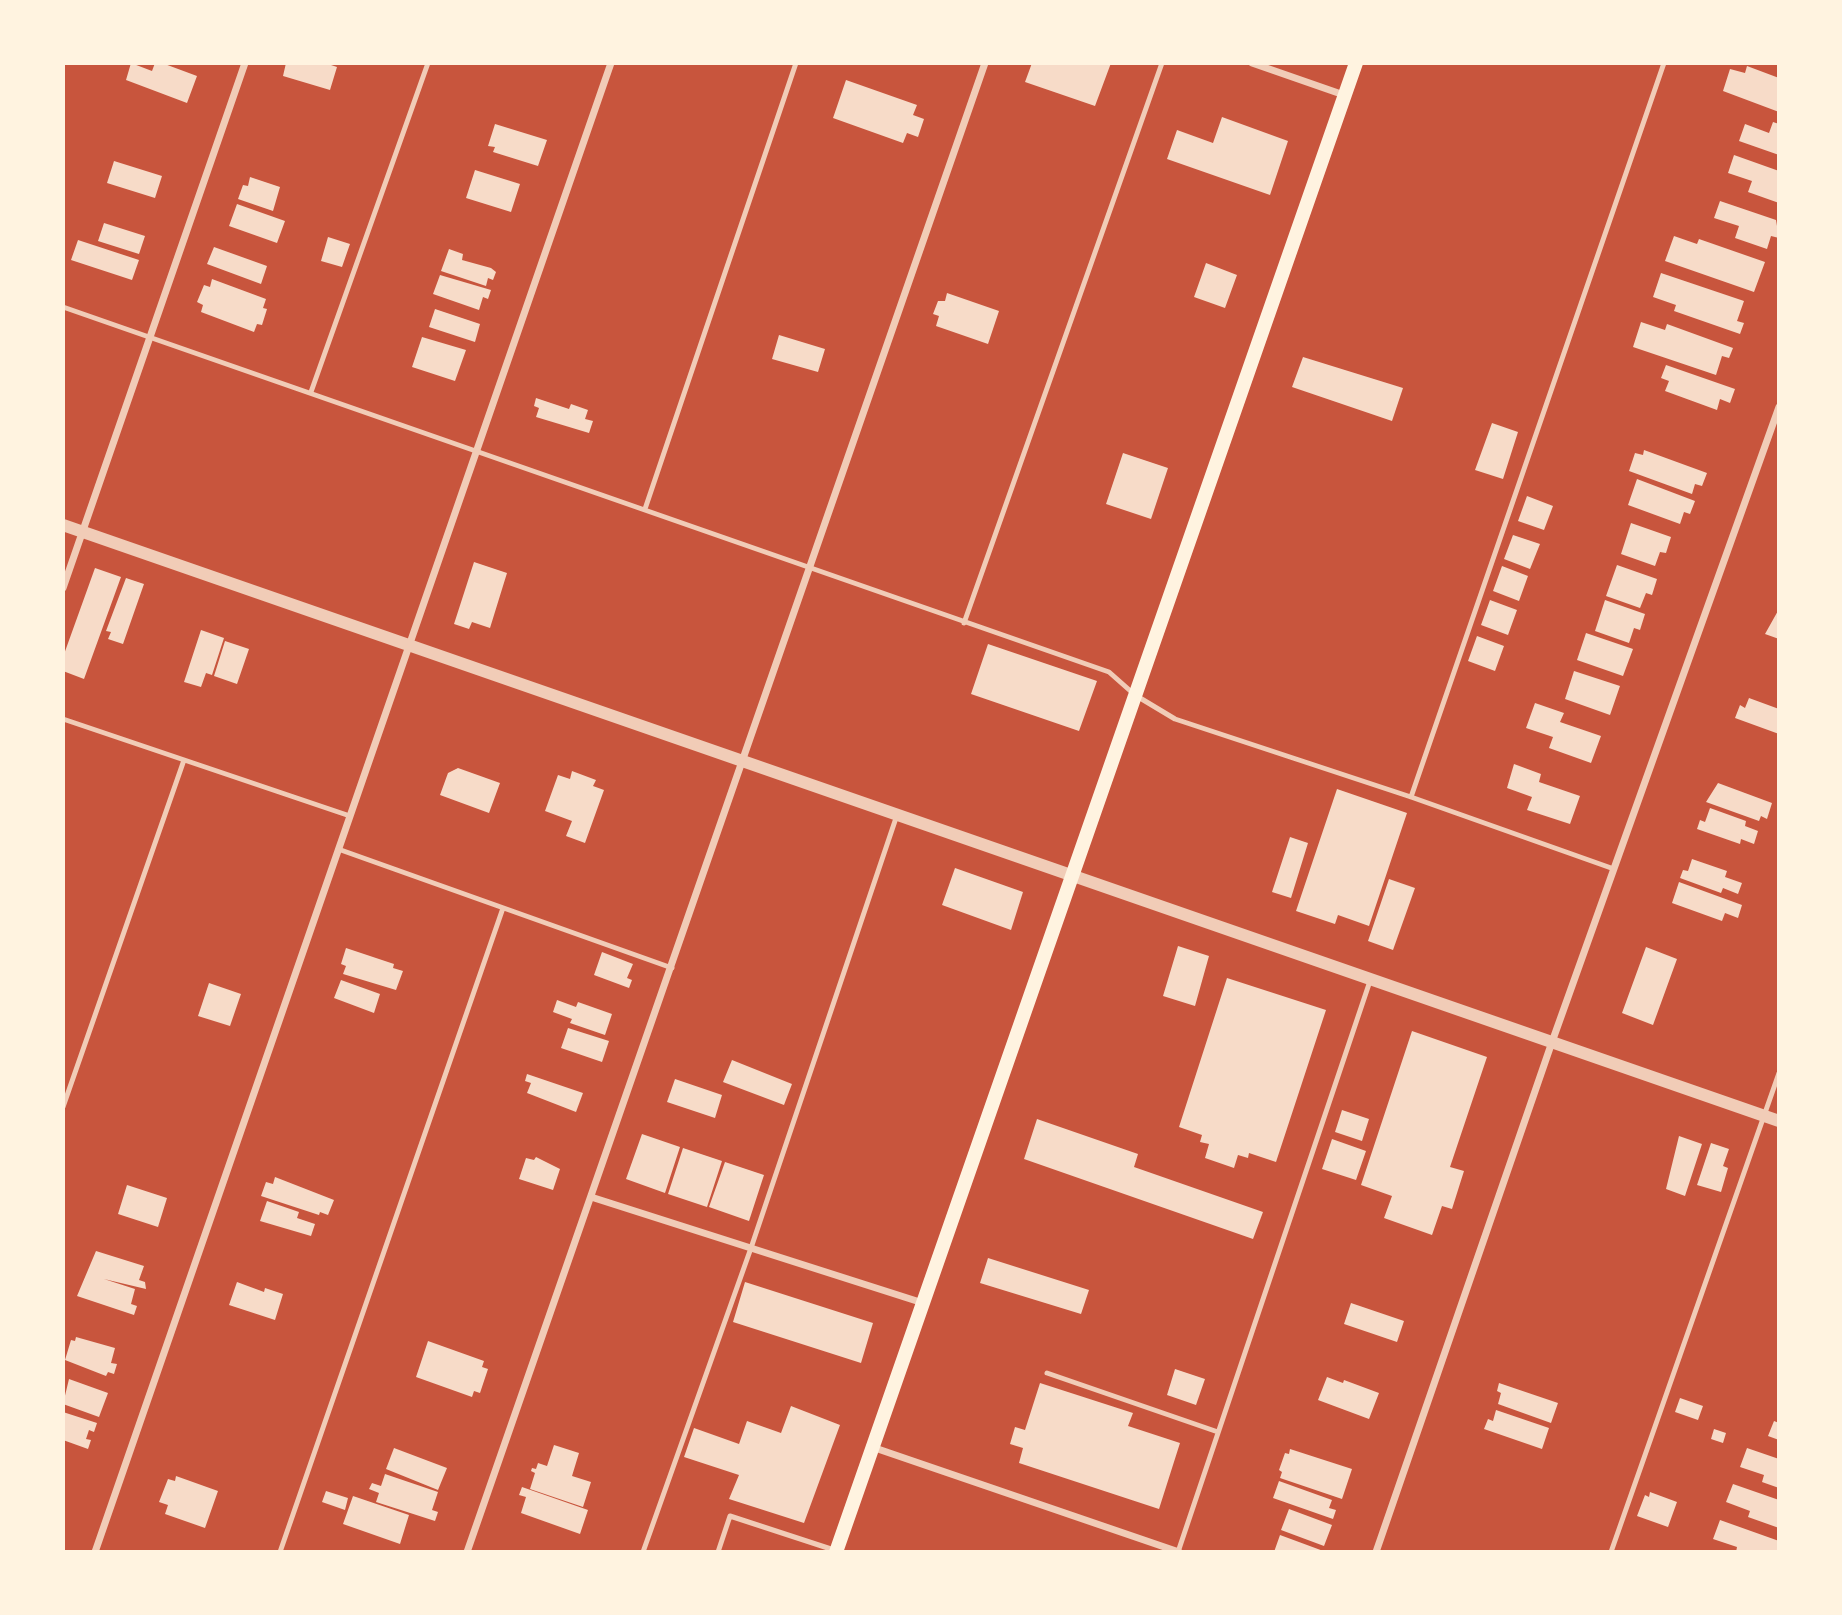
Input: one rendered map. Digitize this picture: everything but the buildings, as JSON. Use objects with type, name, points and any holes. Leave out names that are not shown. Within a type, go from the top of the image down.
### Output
[{"type":"main road","points":[[836,1552],[1356,63]]},
{"type":"street","points":[[63,588],[245,63]]},
{"type":"street","points":[[94,1552],[611,63]]},
{"type":"street","points":[[467,1552],[745,762],[810,566],[985,63]]},
{"type":"street","points":[[1252,63],[1345,95]]},
{"type":"street","points":[[1376,1552],[1552,1042],[1779,407]]},
{"type":"street","points":[[63,525],[1779,1121]]},
{"type":"street","points":[[591,1197],[923,1303]]},
{"type":"street","points":[[872,1447],[1179,1552]]},
{"type":"lane","points":[[311,393],[428,63]]},
{"type":"lane","points":[[645,509],[796,63]]},
{"type":"lane","points":[[964,623],[1163,63]]},
{"type":"lane","points":[[1411,797],[1664,63]]},
{"type":"lane","points":[[63,307],[1109,672],[1135,695],[1175,719],[1411,797],[1614,869]]},
{"type":"lane","points":[[63,719],[350,816]]},
{"type":"lane","points":[[63,1107],[184,760]]},
{"type":"lane","points":[[643,1552],[751,1248],[897,815]]},
{"type":"lane","points":[[338,849],[672,968]]},
{"type":"lane","points":[[280,1552],[503,908]]},
{"type":"lane","points":[[1179,1552],[1370,979]]},
{"type":"lane","points":[[1611,1552],[1779,1073]]},
{"type":"lane","points":[[1046,1373],[1218,1432]]},
{"type":"lane","points":[[718,1552],[730,1516],[836,1552]]}]
